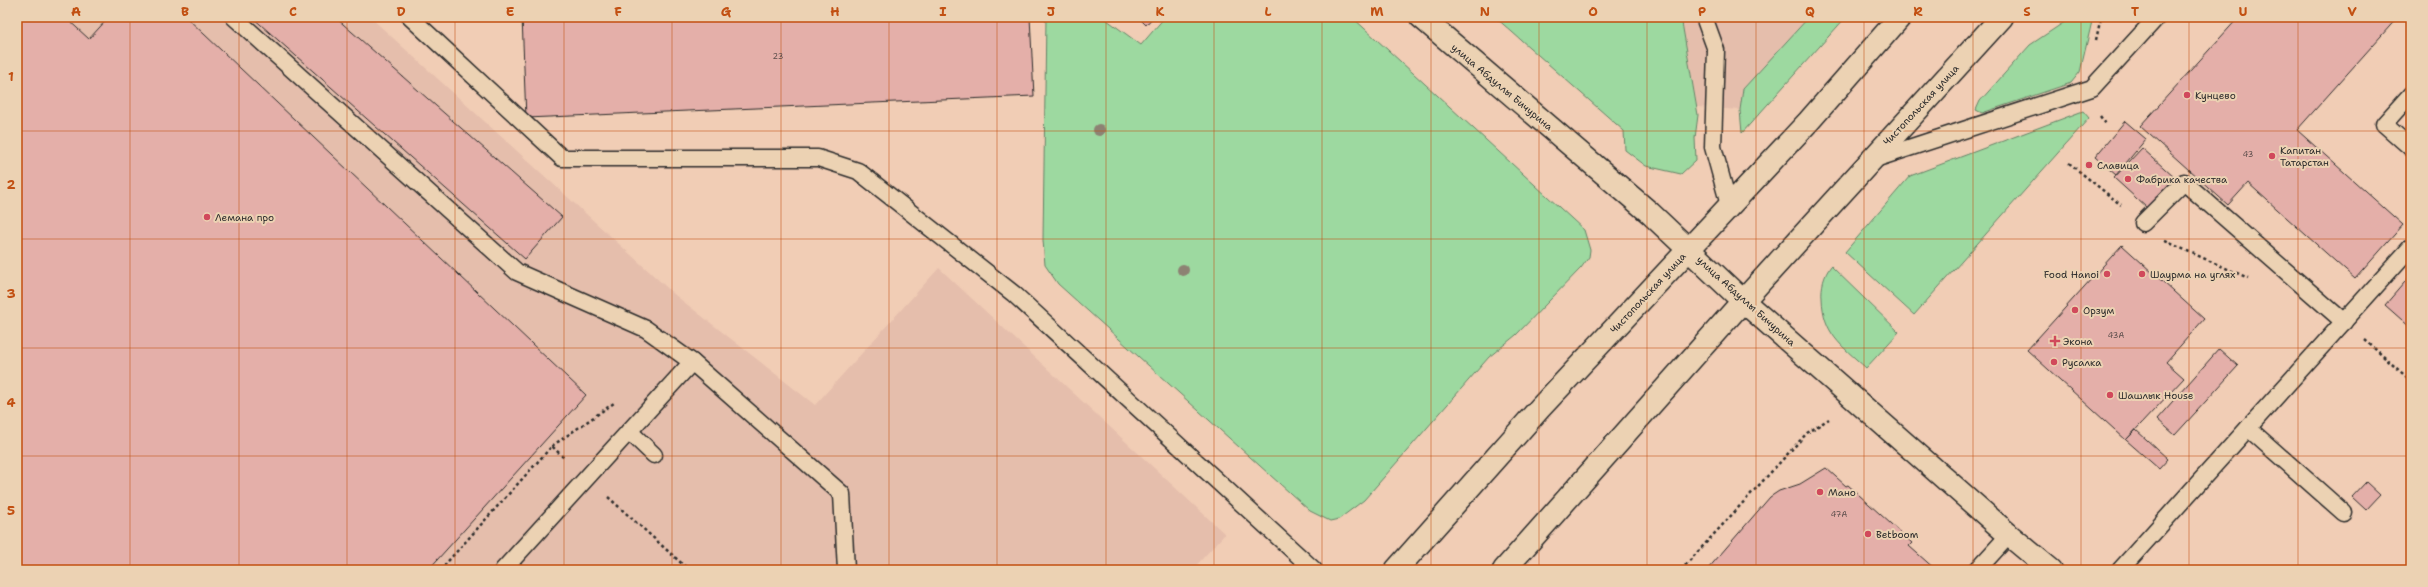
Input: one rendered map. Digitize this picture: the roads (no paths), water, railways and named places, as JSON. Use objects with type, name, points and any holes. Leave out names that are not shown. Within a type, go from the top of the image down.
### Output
[{"type":"main road","name":"улица Абдуллы Бичурина","points":[[1421,17],[1650,213],[1743,300],[2009,535],[2051,570]]},
{"type":"main road","name":"Чистопольская улица","points":[[1396,570],[1540,408],[1689,249],[1729,204],[1809,121],[1900,17]]},
{"type":"main road","name":"Чистопольская улица","points":[[1504,570],[1743,300],[2002,17]]},
{"type":"lane","points":[[234,17],[517,272],[646,329],[692,362],[842,494],[846,570]]},
{"type":"lane","points":[[410,17],[562,158],[818,158],[858,171],[1014,294],[1314,570]]},
{"type":"lane","points":[[1704,17],[1716,50],[1713,147],[1729,204]]},
{"type":"lane","points":[[1869,162],[2092,88],[2156,17]]},
{"type":"lane","points":[[2411,94],[2384,124],[2411,148]]},
{"type":"lane","points":[[2143,222],[2184,182],[2344,322]]},
{"type":"lane","points":[[2120,570],[2411,246]]},
{"type":"lane","points":[[503,570],[692,362]]},
{"type":"lane","points":[[2248,428],[2344,513]]},
{"type":"lane","points":[[630,431],[654,455]]},
{"type":"lane","points":[[1977,570],[2009,535]]},
{"type":"place","name":"Кунцево","points":[[2187,95]]},
{"type":"place","name":"Капитан Татарстан","points":[[2272,156]]},
{"type":"place","name":"Славица","points":[[2089,165]]},
{"type":"place","name":"Фабрика качества","points":[[2128,179]]},
{"type":"place","name":"Лемана про","points":[[207,217]]},
{"type":"place","name":"Food Hanoi","points":[[2107,274]]},
{"type":"place","name":"Шаурма на углях","points":[[2142,274]]},
{"type":"place","name":"Орзум","points":[[2075,310]]},
{"type":"place","name":"Экона","points":[[2055,341]]},
{"type":"place","name":"Русалка","points":[[2054,362]]},
{"type":"place","name":"Шашлык House","points":[[2110,395]]},
{"type":"place","name":"Мано","points":[[1820,492]]},
{"type":"place","name":"Betboom","points":[[1868,534]]}]
